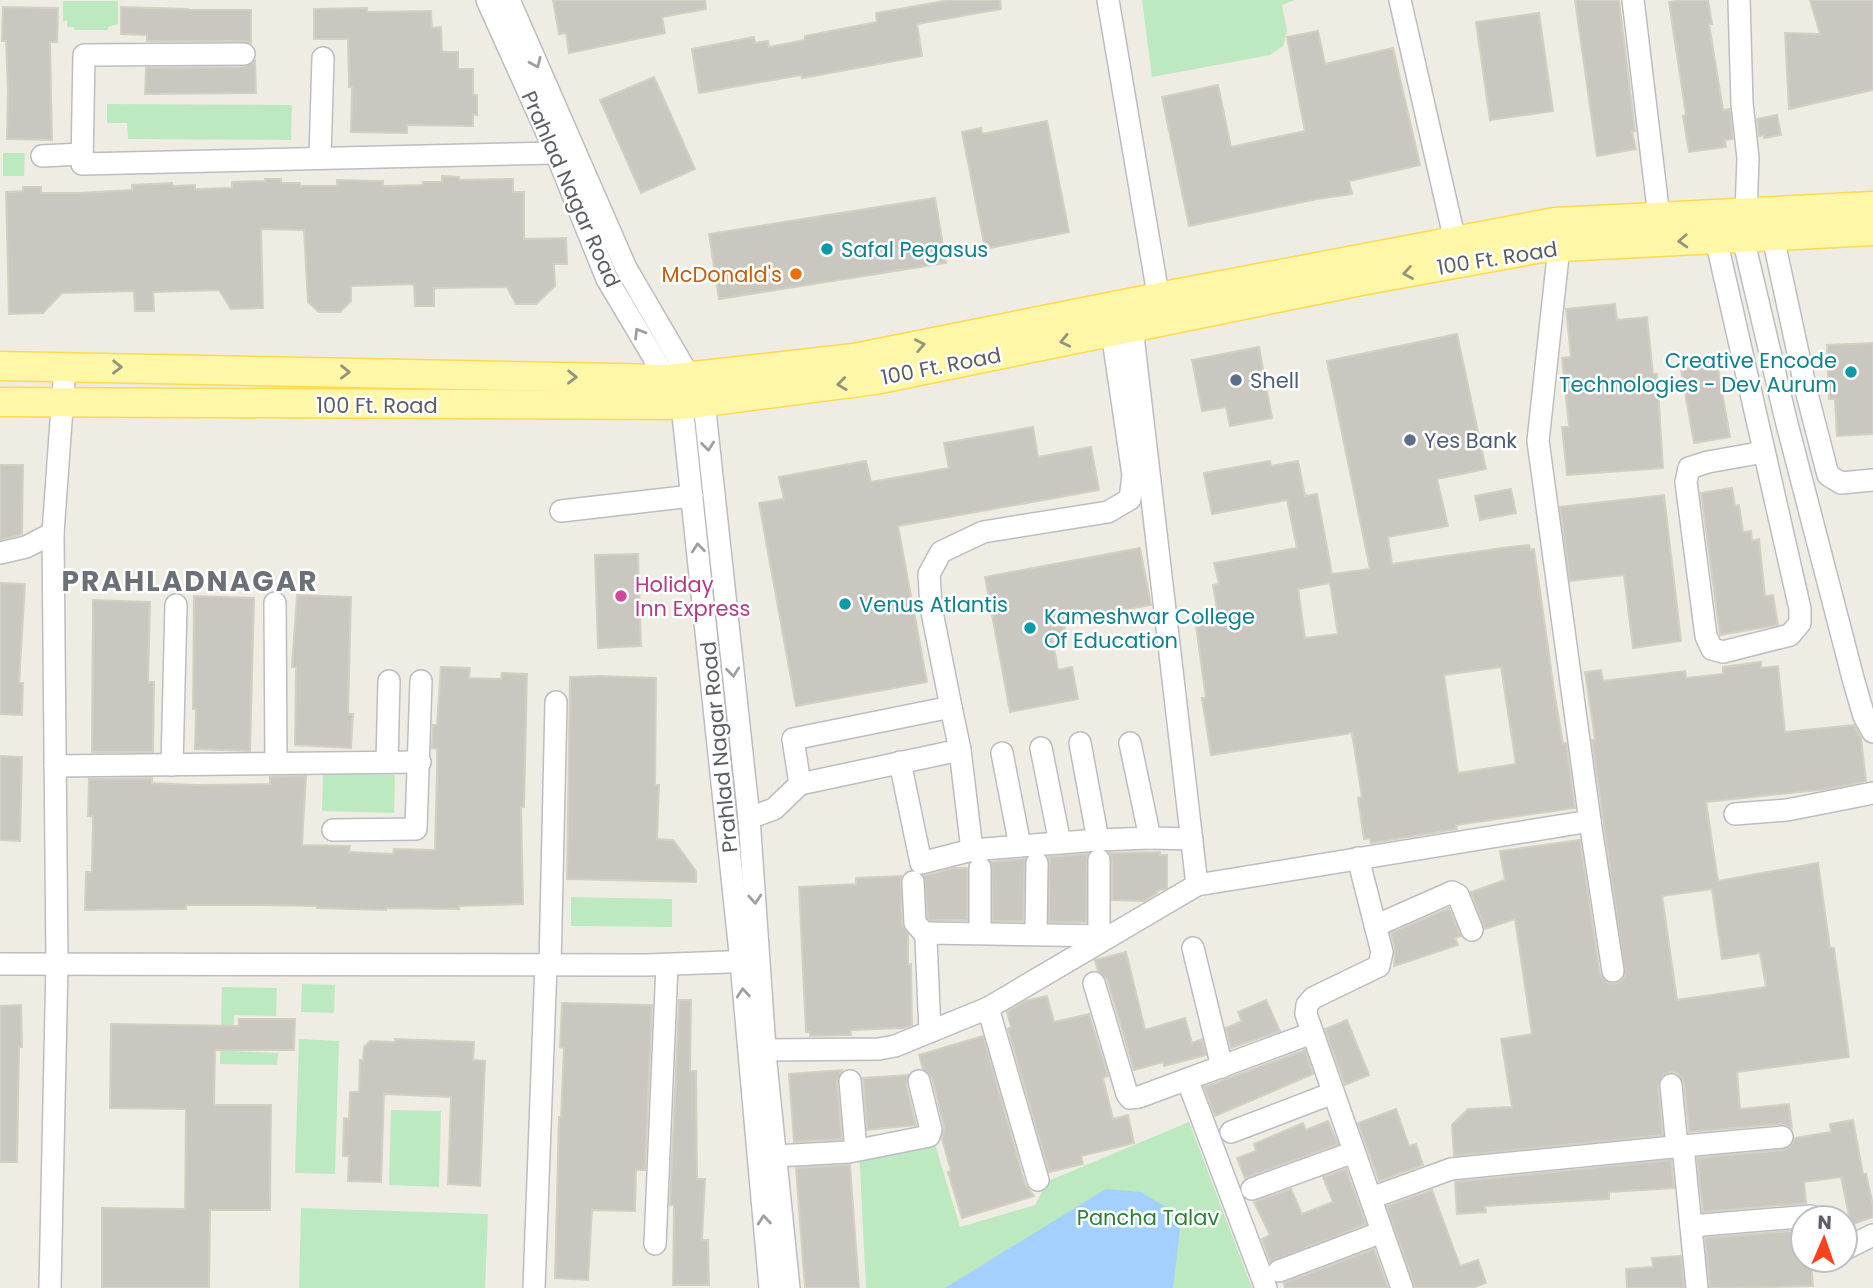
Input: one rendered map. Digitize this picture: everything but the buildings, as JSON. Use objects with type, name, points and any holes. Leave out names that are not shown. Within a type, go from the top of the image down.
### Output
[{"type":"main road","name":"100 Ft. Road","points":[[0,402],[693,404],[875,380],[1122,330],[1161,309],[1454,241],[1735,230],[1873,206]]},
{"type":"main road","name":"100 Ft. Road","points":[[0,366],[678,378],[854,358],[1161,309],[1366,280],[1557,235],[1659,217],[1773,237],[1873,231]]},
{"type":"street","name":"Prahlad Nagar Road","points":[[487,0],[556,153],[607,279],[678,378]]},
{"type":"street","points":[[509,0],[626,268],[693,404],[749,818],[750,962],[765,1049],[789,1288]]},
{"type":"street","points":[[1108,0],[1161,309]]},
{"type":"street","points":[[1400,0],[1454,241]]},
{"type":"street","points":[[1633,0],[1659,217]]},
{"type":"street","points":[[1739,0],[1742,103],[1748,158],[1735,230],[1764,452],[1800,609],[1800,623],[1790,635],[1723,652],[1712,649],[1706,636],[1686,482],[1689,468],[1764,452]]},
{"type":"street","points":[[244,54],[84,55],[82,164],[556,153]]},
{"type":"street","points":[[320,158],[323,58]]},
{"type":"street","points":[[42,156],[82,154]]},
{"type":"street","points":[[1735,230],[1833,603],[1861,705],[1873,733]]},
{"type":"street","points":[[1557,235],[1538,442],[1613,971]]},
{"type":"street","points":[[1773,237],[1828,475],[1841,483],[1873,480]]},
{"type":"street","points":[[980,933],[976,859],[960,750],[931,607],[929,574],[941,552],[983,532],[1108,512],[1130,499],[1133,475],[1122,330]]},
{"type":"street","points":[[1122,330],[1197,885]]},
{"type":"street","points":[[50,1288],[57,963],[53,533],[65,366]]},
{"type":"street","name":"Prahlad Nagar Road","points":[[693,404],[692,496],[750,962],[770,1288]]},
{"type":"street","points":[[561,511],[692,496]]},
{"type":"street","points":[[0,553],[26,547],[53,533]]},
{"type":"street","points":[[275,603],[275,763]]},
{"type":"street","points":[[172,765],[176,605]]},
{"type":"street","points":[[387,762],[389,681]]},
{"type":"street","points":[[333,830],[416,829],[421,681]]},
{"type":"street","points":[[534,1288],[556,702]]},
{"type":"street","points":[[800,784],[793,740],[951,707]]},
{"type":"street","points":[[1130,743],[1150,838]]},
{"type":"street","points":[[1080,744],[1098,850],[1105,936]]},
{"type":"street","points":[[1041,748],[1060,843]]},
{"type":"street","points":[[749,818],[774,809],[800,784],[960,750]]},
{"type":"street","points":[[1002,754],[1020,846]]},
{"type":"street","points":[[55,766],[420,762]]},
{"type":"street","points":[[900,762],[921,863],[976,859],[1020,846],[1060,843],[1098,850],[1150,838],[1192,839]]},
{"type":"street","points":[[1735,814],[1787,810],[1873,793]]},
{"type":"street","points":[[765,1049],[879,1049],[895,1046],[988,1008],[1105,936],[1197,885],[1590,821]]},
{"type":"street","points":[[1358,858],[1382,952],[1379,966],[1313,998],[1307,1005],[1306,1014],[1402,1288]]},
{"type":"street","points":[[1036,934],[1037,863]]},
{"type":"street","points":[[913,882],[915,923],[927,936],[930,1032]]},
{"type":"street","points":[[1375,926],[1452,892],[1458,895],[1472,930]]},
{"type":"street","points":[[927,936],[932,932],[1105,936]]},
{"type":"street","points":[[1194,948],[1222,1067]]},
{"type":"street","points":[[0,964],[667,965],[750,962]]},
{"type":"street","points":[[655,1244],[667,965]]},
{"type":"street","points":[[1094,984],[1130,1098],[1312,1033]]},
{"type":"street","points":[[988,1008],[1038,1180]]},
{"type":"street","points":[[1187,1079],[1266,1288]]},
{"type":"street","points":[[850,1081],[856,1150]]},
{"type":"street","points":[[775,1156],[856,1150],[929,1136],[931,1130],[919,1081]]},
{"type":"street","points":[[1671,1085],[1691,1226],[1696,1288]]},
{"type":"street","points":[[1231,1132],[1333,1093]]},
{"type":"street","points":[[1371,1198],[1451,1169],[1782,1137]]},
{"type":"street","points":[[1252,1189],[1354,1152]]},
{"type":"street","points":[[1691,1226],[1789,1218]]},
{"type":"street","points":[[1279,1271],[1382,1231]]},
{"type":"green space","points":[[1142,0],[1295,0],[1282,5],[1287,31],[1283,46],[1270,55],[1152,77]]},
{"type":"green space","points":[[63,1],[118,1],[118,24],[108,27],[108,30],[74,30],[74,27],[67,27],[67,21],[63,21]]},
{"type":"green space","points":[[107,104],[292,105],[291,140],[128,139],[127,123],[107,123]]},
{"type":"green space","points":[[3,153],[25,153],[24,176],[3,176]]},
{"type":"green space","points":[[323,773],[395,775],[394,813],[322,811]]},
{"type":"green space","points":[[571,897],[672,899],[672,927],[571,926]]},
{"type":"green space","points":[[302,984],[335,985],[334,1013],[301,1012]]},
{"type":"green space","points":[[222,987],[277,988],[276,1016],[234,1015],[233,1051],[278,1053],[277,1065],[220,1064]]},
{"type":"green space","points":[[299,1039],[339,1041],[335,1174],[295,1173]]},
{"type":"green space","points":[[391,1110],[441,1111],[439,1187],[389,1185]]},
{"type":"green space","name":"Pancha Talav","points":[[1189,1122],[1252,1288],[866,1288],[859,1148],[931,1131],[960,1227],[1035,1205],[1048,1181]]},
{"type":"green space","points":[[301,1208],[488,1214],[485,1288],[299,1288]]},
{"type":"water","points":[[1106,1189],[1141,1192],[1169,1209],[1180,1229],[1173,1288],[945,1288]]},
{"type":"place","name":"Safal Pegasus","points":[[827,249]]},
{"type":"place","name":"McDonald's","points":[[796,274]]},
{"type":"place","name":"Creative Encode Technologies - Dev Aurum","points":[[1851,372]]},
{"type":"place","name":"Shell","points":[[1236,380]]},
{"type":"place","name":"Yes Bank","points":[[1410,440]]},
{"type":"place","name":"Holiday Inn Express","points":[[621,596]]},
{"type":"place","name":"Venus Atlantis","points":[[845,604]]},
{"type":"place","name":"Kameshwar College Of Education","points":[[1030,628]]},
{"type":"district","name":"PRAHLADNAGAR","points":[[190,581]]}]
